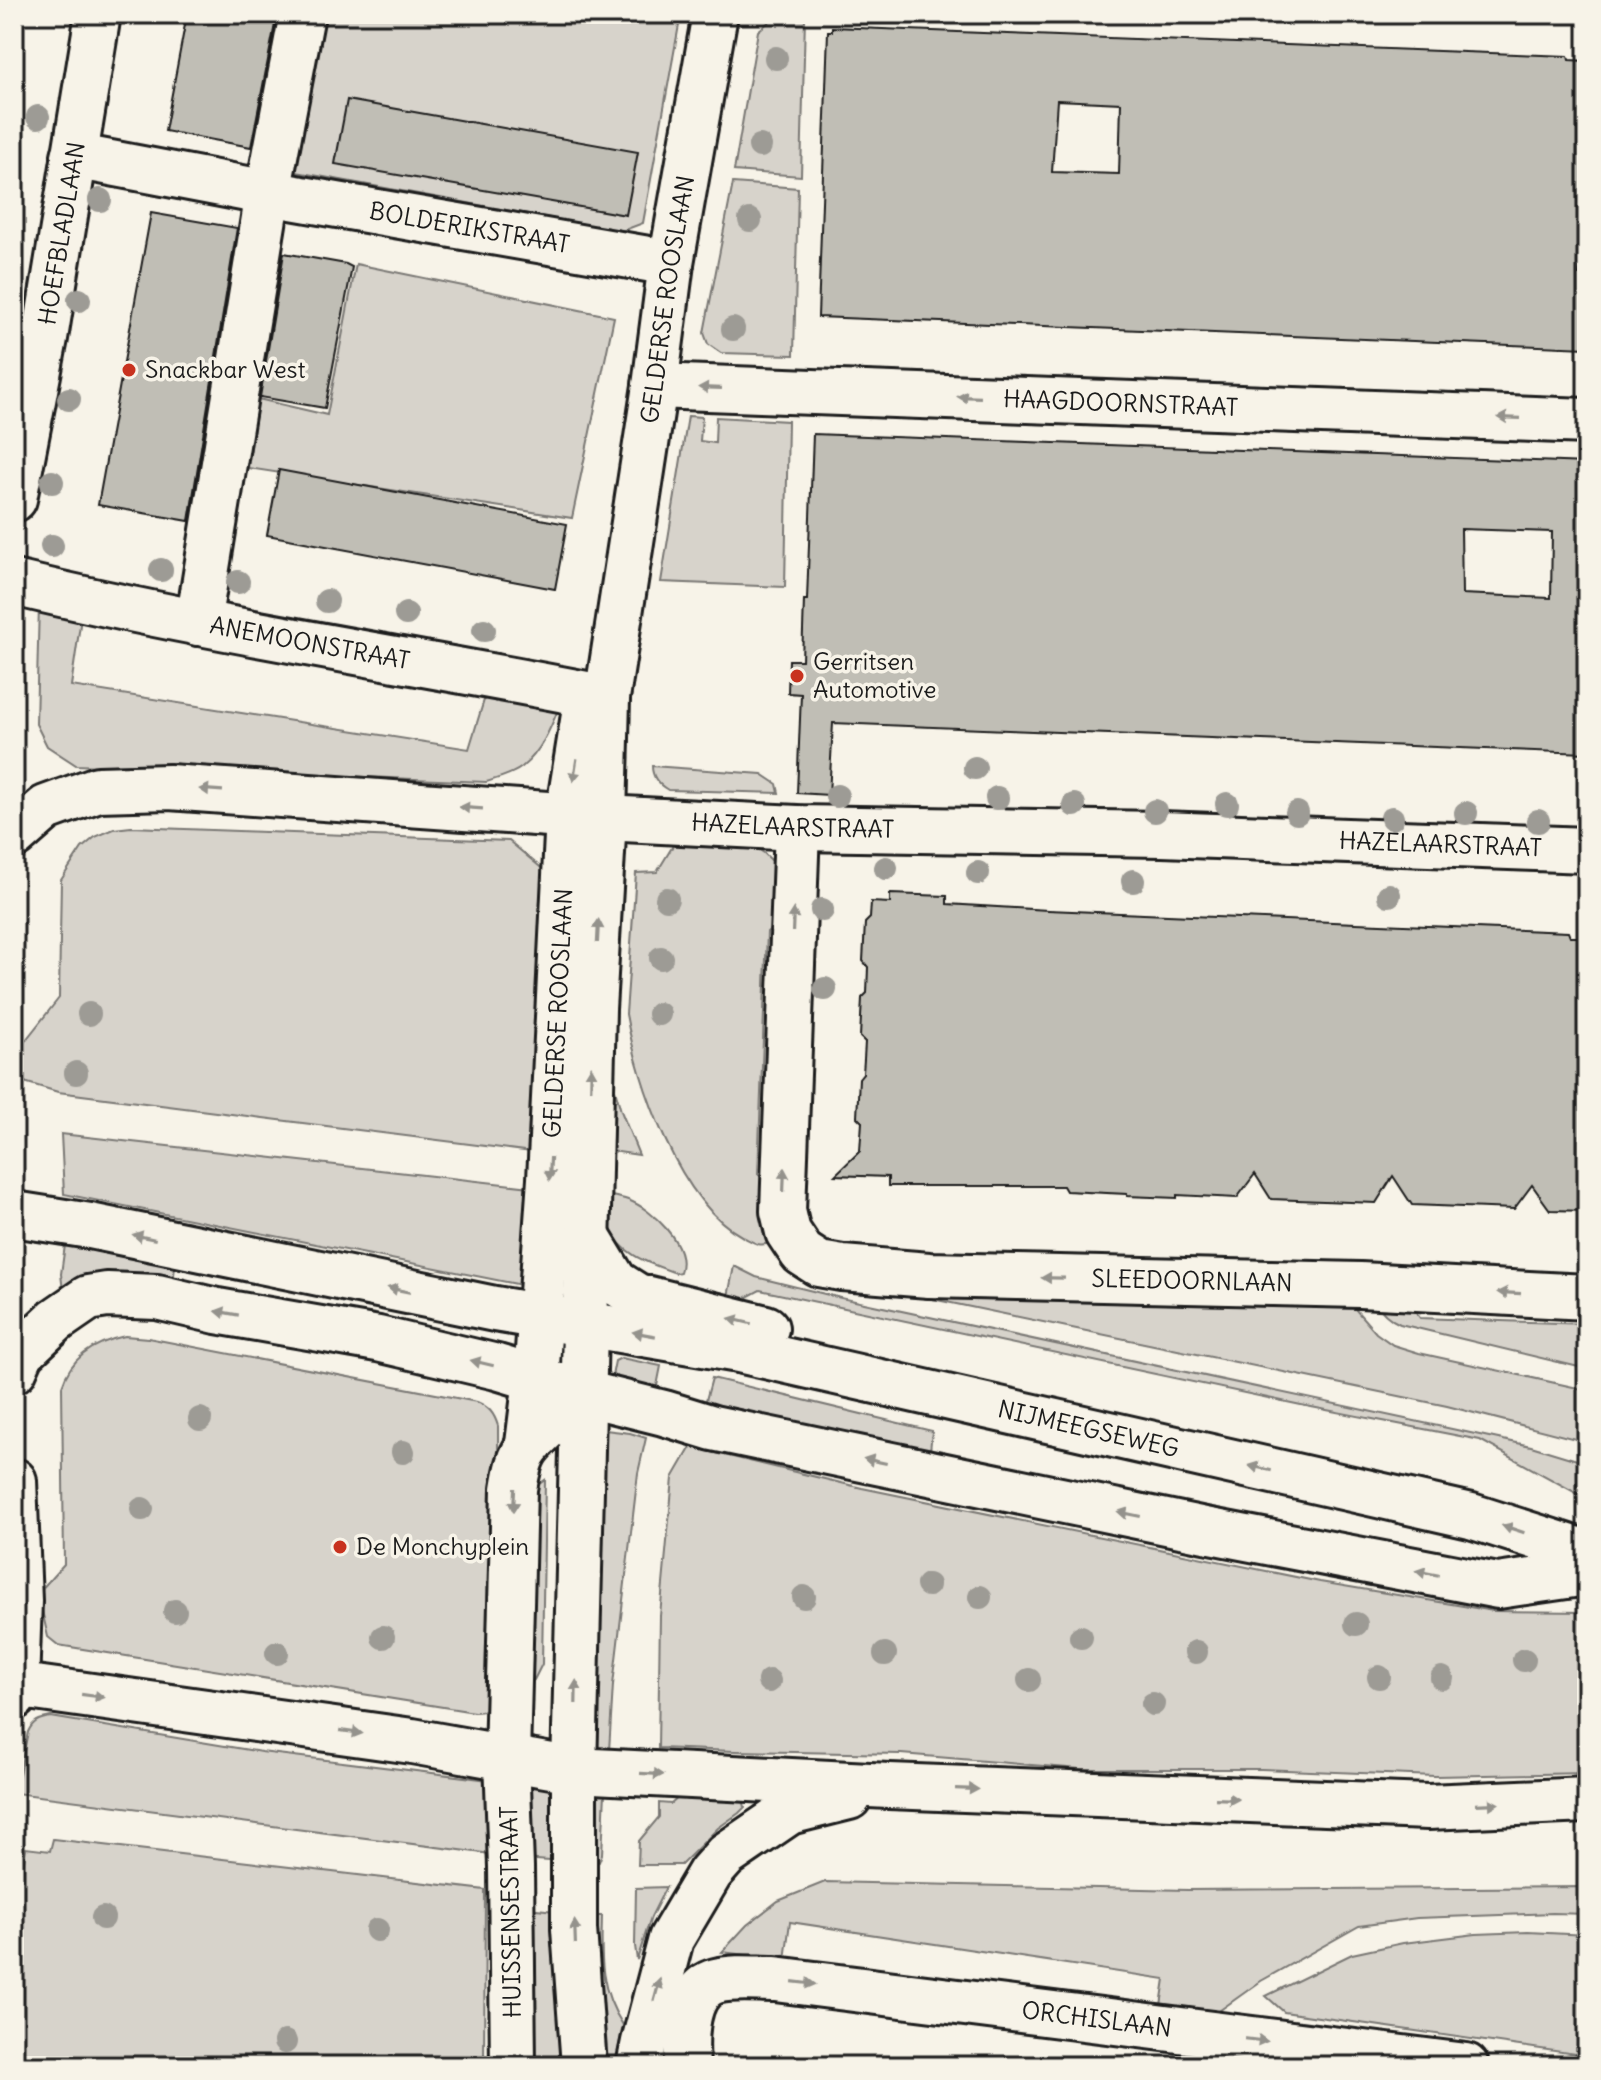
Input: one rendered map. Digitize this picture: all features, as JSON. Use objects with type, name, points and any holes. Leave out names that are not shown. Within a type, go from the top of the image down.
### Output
[{"type":"street","name":"HOEFBLADLAAN","points":[[14,499],[30,333],[74,156],[98,14]]},
{"type":"street","points":[[198,623],[268,193],[302,14]]},
{"type":"street","name":"GELDERSE ROOSLAAN","points":[[528,1444],[536,1379],[550,1179],[597,696],[624,587],[671,263],[715,14]]},
{"type":"street","name":"BOLDERIKSTRAAT","points":[[74,156],[671,263]]},
{"type":"street","name":"HAAGDOORNSTRAAT","points":[[655,386],[1587,421]]},
{"type":"street","name":"ANEMOONSTRAAT","points":[[14,583],[198,623],[597,696]]},
{"type":"street","name":"HAZELAARSTRAAT","points":[[14,836],[46,808],[98,789],[169,787],[797,828],[1162,834],[1587,850]]},
{"type":"street","name":"GELDERSE ROOSLAAN","points":[[586,816],[593,1009],[586,1324]]},
{"type":"street","name":"SLEEDOORNLAAN","points":[[797,828],[783,1211],[788,1232],[802,1253],[819,1264],[929,1275],[1360,1285],[1587,1297]]},
{"type":"street","points":[[14,1214],[90,1226],[495,1309],[586,1324],[574,1770],[574,1929],[584,2066]]},
{"type":"street","points":[[587,1236],[615,1282],[637,1296],[1152,1420],[1185,1451]]},
{"type":"street","points":[[14,1370],[22,1352],[56,1320],[88,1298],[107,1295],[157,1297],[217,1311],[378,1339],[497,1367],[713,1428],[1205,1530],[1498,1586],[1587,1573]]},
{"type":"street","name":"NIJMEEGSEWEG","points":[[586,1324],[739,1350],[1471,1516],[1587,1553]]},
{"type":"street","points":[[507,1758],[514,1489],[518,1462],[528,1444],[584,1393]]},
{"type":"street","points":[[14,1481],[19,1601],[15,1689],[412,1741],[574,1770],[1428,1807],[1587,1800]]},
{"type":"street","name":"HUISSENSESTRAAT","points":[[507,1758],[513,2066]]},
{"type":"street","points":[[639,2066],[671,1939],[710,1873],[726,1855],[789,1812],[889,1786]]},
{"type":"street","name":"ORCHISLAAN","points":[[687,2066],[689,2014],[695,2000],[702,1988],[713,1981],[726,1979],[775,1979],[1197,2050],[1466,2066]]},
{"type":"shaded area","points":[[323,14],[681,14],[643,223],[622,231],[291,171]]},
{"type":"shaded area","points":[[776,16],[805,17],[801,176],[734,171],[758,31]]},
{"type":"shaded area","points":[[733,183],[798,188],[794,355],[721,353],[708,344],[704,333]]},
{"type":"shaded area","points":[[356,264],[614,317],[572,518],[248,468],[258,399],[327,415]]},
{"type":"shaded area","points":[[688,416],[702,417],[700,441],[715,443],[716,417],[788,421],[785,587],[661,582]]},
{"type":"shaded area","points":[[39,604],[82,611],[71,686],[469,749],[488,687],[562,700],[536,753],[514,772],[486,782],[76,765],[47,746],[36,724]]},
{"type":"shaded area","points":[[652,766],[762,774],[777,784],[779,793],[668,790],[653,774]]},
{"type":"shaded area","points":[[131,827],[509,841],[551,876],[540,1153],[58,1092],[14,1079],[14,1055],[59,998],[61,880],[82,848],[95,837],[114,829]]},
{"type":"shaded area","points":[[674,844],[750,844],[776,865],[782,919],[767,932],[758,1174],[772,1187],[771,1242],[767,1244],[757,1244],[743,1237],[720,1220],[699,1197],[681,1169],[651,1106],[632,1042],[626,1014],[636,873],[657,872]]},
{"type":"shaded area","points":[[610,1071],[621,1111],[639,1155],[604,1150]]},
{"type":"shaded area","points":[[61,1134],[540,1188],[522,1285],[64,1194]]},
{"type":"shaded area","points":[[602,1194],[638,1205],[667,1229],[679,1251],[682,1262],[680,1272],[646,1261],[620,1244],[605,1218]]},
{"type":"shaded area","points":[[65,1245],[175,1267],[172,1290],[63,1291],[61,1274]]},
{"type":"shaded area","points":[[734,1266],[756,1277],[841,1298],[1531,1446],[1587,1463],[1587,1499],[1480,1440],[760,1290],[736,1303],[727,1302]]},
{"type":"shaded area","points":[[833,1280],[1349,1302],[1376,1333],[1393,1345],[1587,1390],[1587,1442],[1447,1406]]},
{"type":"shaded area","points":[[1375,1301],[1409,1302],[1420,1318],[1587,1324],[1587,1369],[1400,1324],[1386,1315]]},
{"type":"shaded area","points":[[125,1336],[477,1402],[490,1411],[498,1426],[499,1699],[494,1706],[474,1712],[58,1645],[48,1637],[38,1593],[64,1564],[62,1386],[72,1367],[86,1352],[104,1342]]},
{"type":"shaded area","points":[[621,1358],[661,1366],[656,1391],[615,1382],[612,1376],[615,1361]]},
{"type":"shaded area","points":[[712,1378],[932,1431],[930,1451],[705,1404]]},
{"type":"shaded area","points":[[597,1429],[646,1438],[638,1473],[613,1685],[609,1751],[593,1748]]},
{"type":"shaded area","points":[[691,1447],[862,1488],[1320,1582],[1493,1611],[1587,1612],[1587,1773],[1435,1776],[1261,1769],[1080,1769],[901,1754],[658,1748],[660,1616],[673,1478]]},
{"type":"shaded area","points":[[545,1480],[542,1664],[534,1680],[527,1684],[526,1493]]},
{"type":"shaded area","points":[[51,1717],[261,1752],[497,1781],[499,1855],[15,1793],[28,1732],[37,1721]]},
{"type":"shaded area","points":[[520,1783],[560,1789],[563,1862],[523,1859]]},
{"type":"shaded area","points":[[591,1793],[605,1793],[602,1854],[593,1867]]},
{"type":"shaded area","points":[[679,1797],[741,1801],[745,1807],[718,1828],[681,1865],[638,1865],[639,1841],[659,1817],[659,1803],[671,1804]]},
{"type":"shaded area","points":[[53,1839],[485,1890],[484,2066],[14,2066],[14,1921],[26,1848],[50,1851]]},
{"type":"shaded area","points":[[825,1882],[1188,1890],[1587,1887],[1587,1914],[1417,1918],[1359,1926],[1261,1981],[1209,2018],[1160,2012],[1165,1979],[790,1922],[785,1960],[722,1952],[747,1925],[778,1901]]},
{"type":"shaded area","points":[[666,1887],[651,1917],[637,1960],[636,1888]]},
{"type":"shaded area","points":[[527,1908],[564,1912],[571,2066],[528,2066]]},
{"type":"shaded area","points":[[592,1916],[602,1916],[602,1959],[606,1986],[609,1999],[623,2025],[615,2066],[597,2066]]},
{"type":"shaded area","points":[[1528,1932],[1587,1935],[1587,2048],[1582,2055],[1284,2012],[1266,1996],[1352,1954],[1403,1943],[1476,1934]]},
{"type":"building","points":[[187,14],[277,14],[251,147],[165,131]]},
{"type":"building","points":[[832,27],[1568,56],[1569,60],[1587,61],[1587,207],[1584,206],[1579,275],[1587,275],[1587,348],[818,317],[828,31],[832,31]],"holes":[[[1057,100],[1121,103],[1119,174],[1052,172]]]},
{"type":"building","points":[[347,100],[638,152],[626,215],[335,164]]},
{"type":"building","points":[[151,213],[237,228],[189,521],[98,505]]},
{"type":"building","points":[[284,253],[352,267],[325,408],[260,397]]},
{"type":"building","points":[[813,434],[1587,463],[1584,703],[1587,703],[1587,753],[833,723],[829,795],[797,793],[801,694],[788,693],[789,660],[802,660],[804,600],[807,600]],"holes":[[[1461,529],[1552,532],[1551,598],[1462,594]]]},
{"type":"building","points":[[279,470],[567,524],[555,589],[267,535]]},
{"type":"building","points":[[890,894],[947,896],[947,904],[1568,932],[1570,937],[1587,937],[1587,1211],[1550,1210],[1532,1185],[1514,1209],[1412,1205],[1393,1176],[1376,1203],[1271,1199],[1255,1174],[1237,1198],[1127,1196],[1066,1191],[1063,1186],[888,1186],[888,1177],[835,1175],[860,1151],[862,1122],[857,1117],[865,1042],[860,1037],[862,998],[867,993],[868,967],[863,961],[865,923],[870,918],[871,902],[890,903]]},
{"type":"place","name":"Snackbar West","points":[[129,370]]},
{"type":"place","name":"Gerritsen Automotive","points":[[797,676]]},
{"type":"place","name":"De Monchyplein","points":[[340,1547]]}]
